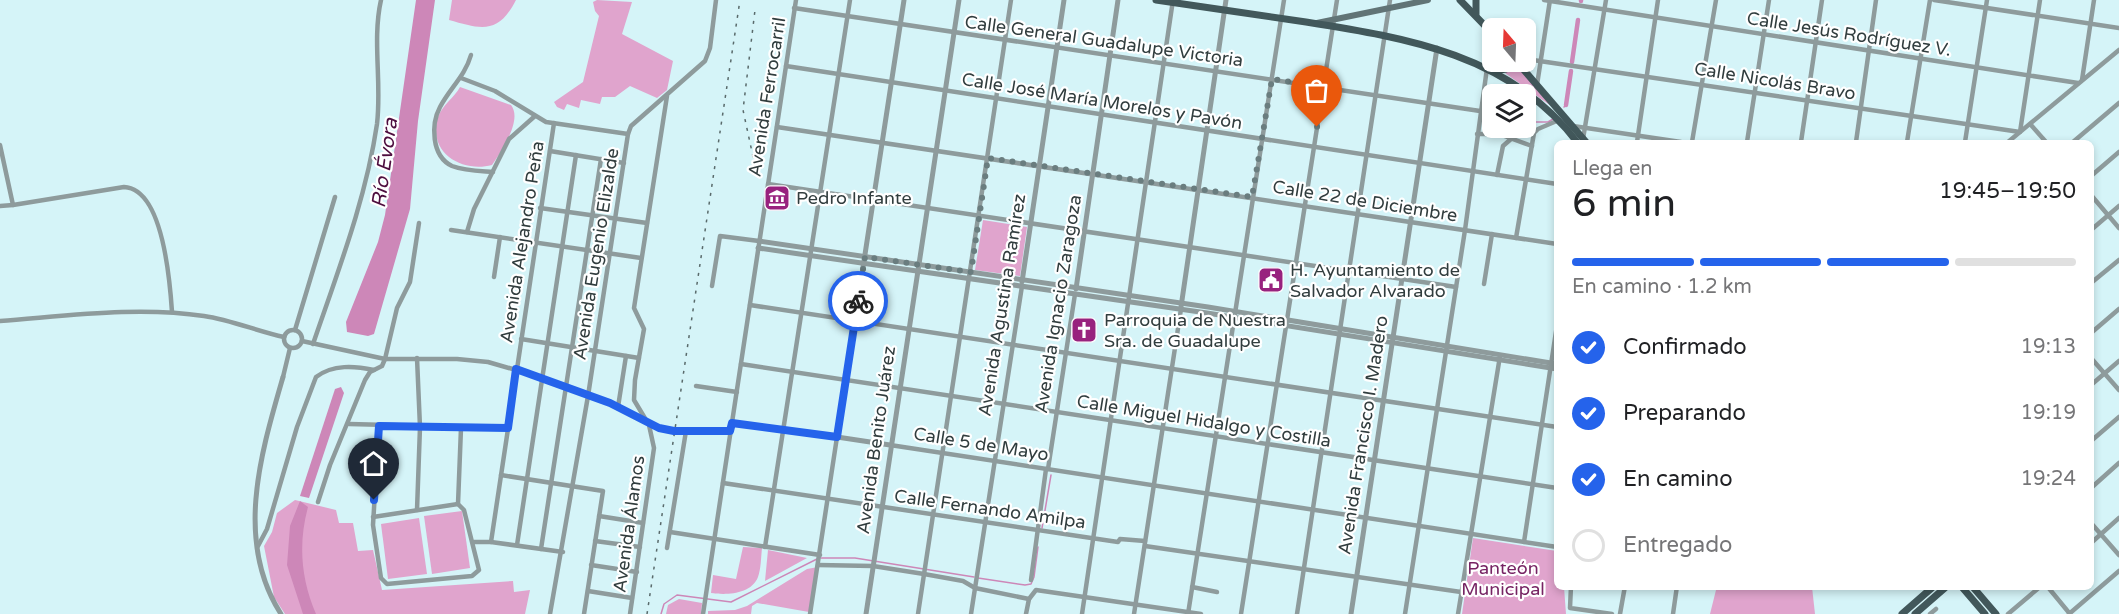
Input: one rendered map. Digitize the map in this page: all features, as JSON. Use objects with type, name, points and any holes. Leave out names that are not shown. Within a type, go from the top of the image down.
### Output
[{"type":"main road","points":[[1156,0],[1314,24],[1333,22],[1428,0]]},
{"type":"main road","points":[[1460,0],[1482,21]]},
{"type":"main road","points":[[1476,0],[1476,14]]},
{"type":"main road","points":[[1333,22],[1437,48],[1482,66]]},
{"type":"main road","points":[[1494,72],[1521,88],[1580,140]]},
{"type":"main road","points":[[1526,72],[1573,126],[1581,140]]},
{"type":"main road","points":[[1902,614],[1929,590]]},
{"type":"main road","points":[[1915,614],[1942,590]]},
{"type":"main road","points":[[1964,590],[1985,614]]},
{"type":"main road","points":[[1975,590],[1996,614]]},
{"type":"street","points":[[314,344],[358,210],[371,155],[378,108],[381,0]]},
{"type":"street","name":"Avenida Eugenio Elizalde","points":[[550,614],[563,552],[628,134],[630,127],[705,61],[710,48],[716,0]]},
{"type":"street","name":"Avenida Ferrocarril","points":[[703,614],[796,0]]},
{"type":"street","points":[[765,548],[850,0]]},
{"type":"street","points":[[810,614],[904,0]]},
{"type":"street","name":"Avenida Benito Juárez","points":[[866,614],[959,0]]},
{"type":"street","points":[[918,614],[1011,0]]},
{"type":"street","name":"Avenida Agustina Ramírez","points":[[971,614],[1065,0]]},
{"type":"street","name":"Avenida Ignacio Zaragoza","points":[[1031,580],[1118,0]]},
{"type":"street","points":[[1134,614],[1226,0]]},
{"type":"street","points":[[1188,613],[1284,0]]},
{"type":"street","points":[[1241,614],[1337,0]]},
{"type":"street","points":[[1297,614],[1390,0]]},
{"type":"street","points":[[1537,85],[1548,0]]},
{"type":"street","name":"Calle Jesús Rodríguez V.","points":[[1548,0],[1977,68],[2080,82]]},
{"type":"street","points":[[1583,140],[1606,0]]},
{"type":"street","points":[[1637,140],[1658,0]]},
{"type":"street","points":[[1692,140],[1716,0]]},
{"type":"street","points":[[1747,140],[1769,0]]},
{"type":"street","points":[[1801,140],[1822,0]]},
{"type":"street","points":[[1856,140],[1876,0]]},
{"type":"street","points":[[1908,140],[1932,0],[2119,28]]},
{"type":"street","points":[[1965,140],[1987,0]]},
{"type":"street","points":[[2020,132],[2040,0]]},
{"type":"street","points":[[2080,82],[2094,0]]},
{"type":"street","points":[[1082,614],[1173,1]]},
{"type":"street","name":"Calle General Guadalupe Victoria","points":[[794,8],[1480,111]]},
{"type":"street","name":"Avenida Francisco I. Madero","points":[[1352,614],[1437,48]]},
{"type":"street","points":[[2010,140],[2119,50]]},
{"type":"street","points":[[471,55],[461,78],[442,103],[436,116],[436,146],[444,160],[452,166],[493,172]]},
{"type":"street","name":"Calle Nicolás Bravo","points":[[1536,60],[1911,118],[2020,132]]},
{"type":"street","name":"Calle José María Morelos y Pavón","points":[[786,66],[1554,184]]},
{"type":"street","points":[[1405,614],[1465,230],[1480,111],[1490,72]]},
{"type":"street","points":[[461,78],[495,91],[536,116],[554,123],[628,134]]},
{"type":"street","name":"Avenida Álamos","points":[[654,438],[637,407],[633,392],[644,330],[634,308],[668,94]]},
{"type":"street","points":[[2075,140],[2119,103]]},
{"type":"street","points":[[467,232],[474,209],[512,135],[536,116]]},
{"type":"street","points":[[1536,133],[1538,129],[1558,119]]},
{"type":"street","name":"Avenida Alejandro Peña","points":[[491,542],[554,123]]},
{"type":"street","points":[[2031,125],[2044,140]]},
{"type":"street","points":[[1573,126],[1667,140]]},
{"type":"street","name":"Calle 22 de Diciembre","points":[[777,127],[1554,244]]},
{"type":"street","points":[[1477,134],[1499,134],[1532,146]]},
{"type":"street","points":[[1497,175],[1503,146],[1512,140],[1533,138],[1516,238]]},
{"type":"street","points":[[0,145],[13,205]]},
{"type":"street","points":[[550,151],[624,163]]},
{"type":"street","points":[[2094,173],[2119,152]]},
{"type":"street","points":[[517,545],[576,155]]},
{"type":"street","points":[[541,549],[601,159]]},
{"type":"street","points":[[768,184],[1456,287]]},
{"type":"street","points":[[0,206],[124,187],[137,189],[152,209],[159,230],[169,281],[172,312]]},
{"type":"street","points":[[295,330],[335,197]]},
{"type":"street","points":[[2094,199],[2119,228]]},
{"type":"street","points":[[2094,228],[2119,206]]},
{"type":"street","points":[[540,208],[647,223]]},
{"type":"street","points":[[318,502],[330,465],[349,424],[365,380],[382,366],[385,359],[397,308],[410,282],[419,223]]},
{"type":"street","points":[[451,230],[641,258]]},
{"type":"street","points":[[1484,284],[1492,234]]},
{"type":"street","points":[[712,286],[721,236],[811,252],[1286,322],[1554,366],[1542,425],[1524,542]]},
{"type":"street","points":[[494,277],[500,237]]},
{"type":"street","points":[[2094,281],[2119,260]]},
{"type":"street","points":[[750,305],[1554,427]]},
{"type":"street","points":[[2094,330],[2119,309]]},
{"type":"street","points":[[0,321],[128,312],[172,312],[219,318],[284,337]]},
{"type":"street","points":[[290,348],[285,343],[284,337],[289,331],[295,330],[300,333],[302,341]]},
{"type":"street","points":[[521,339],[639,358]]},
{"type":"street","points":[[302,341],[385,359],[476,360],[516,369],[542,378],[618,407],[659,428],[686,431],[730,431]]},
{"type":"street","points":[[290,348],[297,347],[302,341]]},
{"type":"street","points":[[281,614],[272,600],[264,578],[258,546],[255,506],[258,469],[290,348]]},
{"type":"street","points":[[618,407],[626,356]]},
{"type":"street","points":[[417,358],[420,426],[417,510]]},
{"type":"street","points":[[1458,614],[1499,358]]},
{"type":"street","points":[[2094,361],[2119,390]]},
{"type":"street","points":[[2094,382],[2119,361]]},
{"type":"street","name":"Calle Miguel Hidalgo y Costilla","points":[[741,364],[1554,488]]},
{"type":"street","points":[[258,546],[267,529],[297,427],[316,377],[322,372],[355,366],[375,370]]},
{"type":"street","points":[[696,386],[736,393]]},
{"type":"street","points":[[2094,438],[2119,417]]},
{"type":"street","name":"Calle 5 de Mayo","points":[[732,423],[1418,526]]},
{"type":"street","points":[[349,424],[508,428]]},
{"type":"street","points":[[379,426],[373,518],[381,578],[387,584],[472,576],[479,570],[474,542],[464,510],[458,504],[461,428]]},
{"type":"street","name":"Avenida Álamos","points":[[630,614],[654,438],[659,428]]},
{"type":"street","points":[[667,548],[686,431]]},
{"type":"street","points":[[2094,485],[2119,463]]},
{"type":"street","points":[[501,475],[603,491],[584,614]]},
{"type":"street","name":"Calle Fernando Amilpa","points":[[723,483],[1118,542],[1120,539],[1198,554],[1461,592]]},
{"type":"street","points":[[373,518],[458,504]]},
{"type":"street","points":[[599,516],[643,523]]},
{"type":"street","points":[[2094,540],[2119,518]]},
{"type":"street","points":[[1418,526],[1554,547]]},
{"type":"street","points":[[2094,526],[2119,555]]},
{"type":"street","points":[[670,532],[820,555]]},
{"type":"street","points":[[595,541],[640,547]]},
{"type":"street","points":[[474,542],[491,542],[563,552]]},
{"type":"street","points":[[591,565],[636,572]]},
{"type":"street","points":[[818,565],[873,565],[963,581],[1029,599]]},
{"type":"street","points":[[2050,590],[2070,614],[2119,571]]},
{"type":"street","points":[[1192,587],[1217,592]]},
{"type":"street","points":[[1026,614],[1029,599],[1036,590],[1201,614]]},
{"type":"street","points":[[1571,590],[1569,604],[1571,608],[1612,614]]},
{"type":"street","points":[[1620,614],[1623,590]]},
{"type":"street","points":[[1673,614],[1676,590]]},
{"type":"street","points":[[2008,614],[2036,590]]},
{"type":"street","points":[[588,591],[632,598]]},
{"type":"street","points":[[1930,614],[1936,609]]},
{"type":"green space","points":[[452,0],[516,0],[502,19],[495,24],[480,27],[449,20]]},
{"type":"green space","points":[[597,0],[632,2],[622,34],[673,61],[667,90],[657,98],[630,86],[615,97],[602,97],[600,104],[581,100],[579,108],[567,104],[564,110],[557,107],[554,102],[583,82],[599,16],[593,2]]},
{"type":"green space","points":[[1524,72],[1534,84],[1520,84],[1505,73]]},
{"type":"green space","points":[[460,87],[511,105],[514,111],[513,127],[492,165],[481,167],[459,163],[442,150],[438,141],[436,130],[438,117]]},
{"type":"green space","points":[[1536,87],[1551,106],[1536,95]]},
{"type":"green space","points":[[983,220],[1027,227],[1020,276],[975,270]]},
{"type":"green space","points":[[295,500],[336,510],[339,523],[353,523],[358,551],[373,550],[382,590],[513,581],[514,592],[530,590],[525,614],[285,614],[274,597],[264,546],[272,532],[277,513]]},
{"type":"green space","points":[[462,511],[470,568],[432,574],[424,516]]},
{"type":"green space","points":[[419,518],[427,574],[388,579],[381,524]]},
{"type":"green space","name":"Panteón Municipal","points":[[1473,538],[1554,551],[1554,590],[1564,590],[1566,614],[1462,614]]},
{"type":"green space","points":[[743,547],[762,548],[760,570],[755,583],[737,593],[711,593],[713,575],[736,579]]},
{"type":"green space","points":[[768,550],[807,558],[765,581]]},
{"type":"green space","points":[[818,567],[809,612],[757,603],[752,606],[751,614],[708,614],[708,611],[735,610],[747,606],[807,569]]},
{"type":"green space","points":[[1716,590],[1812,590],[1815,614],[1710,614]]},
{"type":"green space","points":[[679,599],[702,603],[701,614],[666,614],[668,605]]},
{"type":"shaded area","name":"Río Évora","points":[[416,0],[435,0],[418,121],[410,209],[374,334],[368,336],[347,332],[346,322],[378,242],[385,215]]},
{"type":"shaded area","points":[[341,387],[344,393],[309,498],[300,496],[335,389]]},
{"type":"shaded area","points":[[300,501],[308,507],[302,548],[304,575],[316,614],[303,614],[287,565],[290,526]]},
{"type":"waterway","points":[[1572,62],[1578,20]]},
{"type":"waterway","points":[[1566,105],[1571,71]]},
{"type":"waterway","points":[[1536,122],[1548,122],[1553,119]]},
{"type":"waterway","points":[[1042,528],[1051,475]]},
{"type":"waterway","points":[[978,578],[1031,584],[1038,547]]},
{"type":"waterway","points":[[821,558],[855,558],[974,577]]},
{"type":"waterway","points":[[661,614],[664,604],[677,595],[731,602],[817,559]]},
{"type":"railway","points":[[647,614],[740,0]]},
{"type":"railway","points":[[755,10],[743,110],[755,166]]},
{"type":"way so far","points":[[858,301],[865,257],[971,272],[988,158],[1252,197],[1272,79],[1323,87],[1317,127]]},
{"type":"place","name":"Pedro Infante","points":[[777,198]]},
{"type":"place","name":"H. Ayuntamiento de Salvador Alvarado","points":[[1271,280]]},
{"type":"place","name":"Parroquia de Nuestra Sra. de Guadalupe","points":[[1084,330]]},
{"type":"route","points":[[374,500],[379,426],[508,428],[516,369],[610,403],[659,428],[674,431],[730,431],[732,423],[837,437],[858,301]]}]
